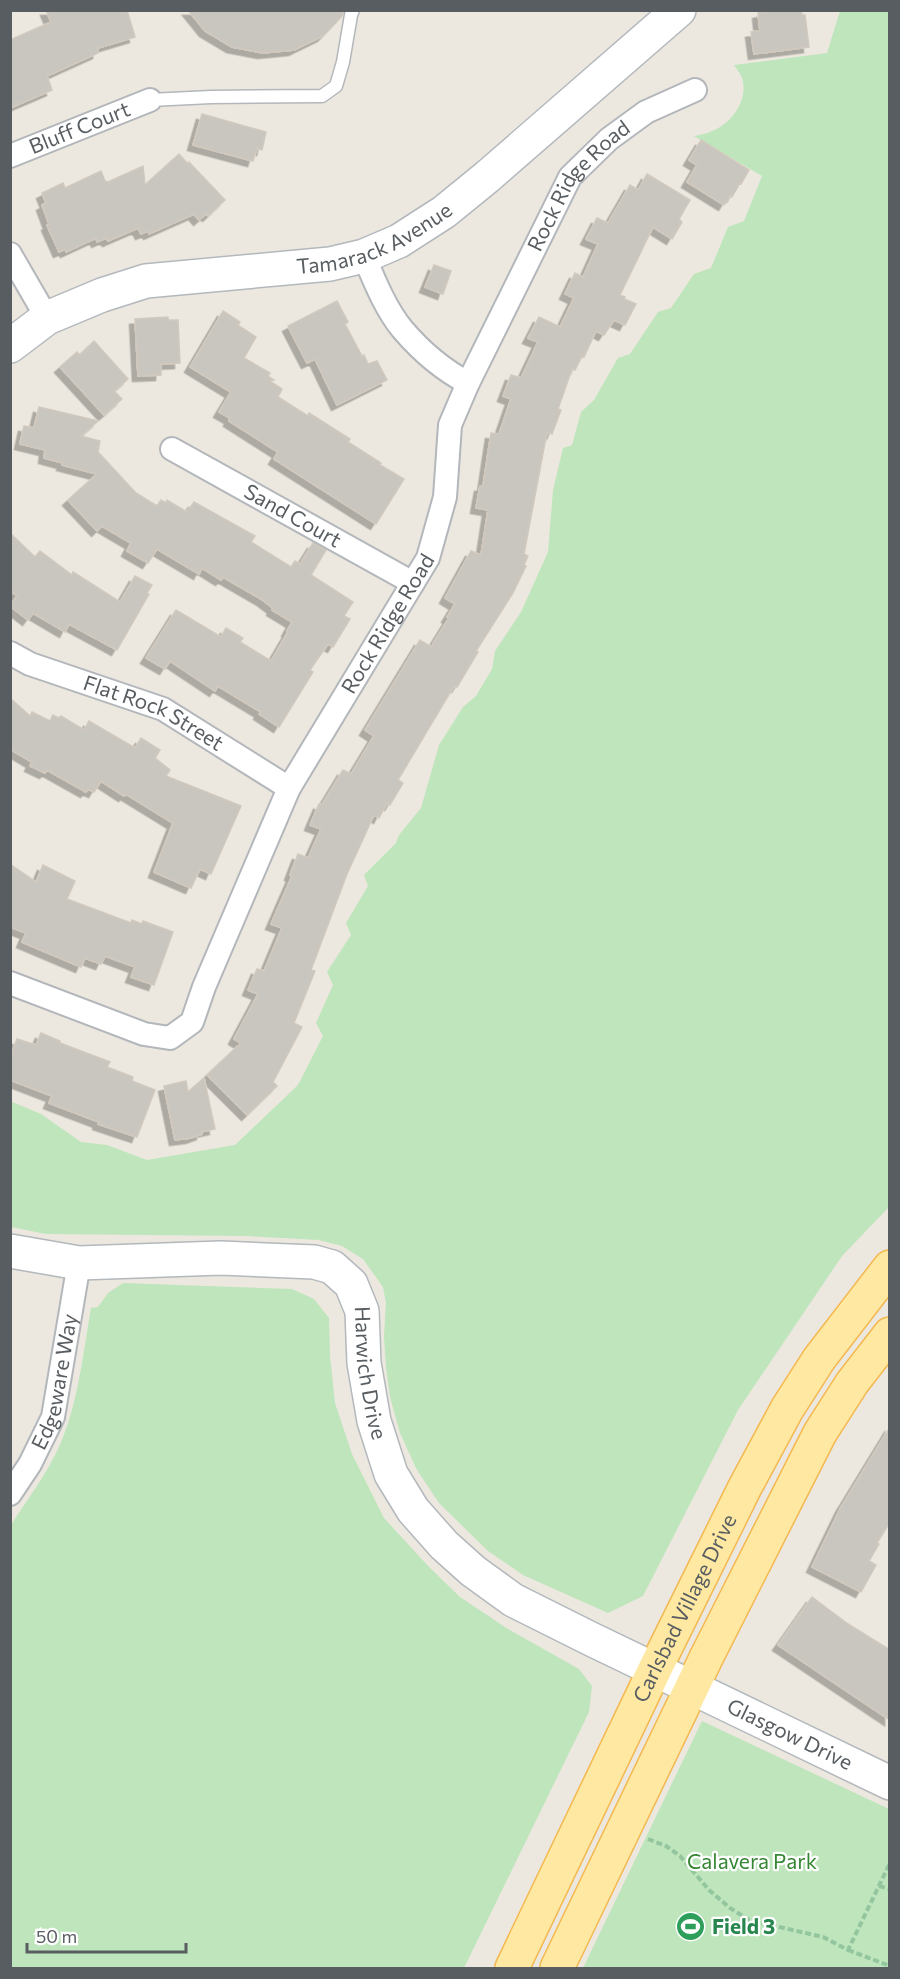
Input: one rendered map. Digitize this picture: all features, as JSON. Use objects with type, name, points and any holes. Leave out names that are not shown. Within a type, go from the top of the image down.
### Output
[{"type":"main road","name":"Carlsbad Village Drive","points":[[512,1968],[655,1669],[745,1487],[787,1409],[819,1359],[890,1267]]},
{"type":"main road","name":"Carlsbad Village Drive","points":[[557,1968],[691,1688],[820,1433],[852,1383],[890,1334]]},
{"type":"street","name":"Tamarack Avenue","points":[[10,346],[47,318],[102,295],[146,281],[330,264],[364,256],[399,240],[444,212],[496,169],[666,14]]},
{"type":"street","name":"Rock Ridge Road","points":[[10,982],[144,1034],[170,1038],[192,1022],[208,976],[289,788],[428,558],[446,497],[450,425],[468,383],[570,177],[609,139],[646,112],[695,90]]},
{"type":"street","name":"Bluff Court","points":[[10,156],[150,100]]},
{"type":"street","points":[[10,254],[47,318]]},
{"type":"street","points":[[364,256],[378,289],[402,329],[446,371],[468,383]]},
{"type":"street","name":"Sand Court","points":[[172,449],[412,583]]},
{"type":"street","name":"Flat Rock Street","points":[[10,653],[30,664],[163,709],[289,788]]},
{"type":"street","name":"Harwich Drive","points":[[10,1251],[79,1263],[221,1258],[314,1262],[332,1267],[351,1284],[362,1311],[363,1363],[374,1421],[391,1474],[413,1510],[444,1545],[473,1571],[513,1600],[691,1688]]},
{"type":"street","name":"Edgeware Way","points":[[10,1494],[30,1464],[53,1417],[79,1263]]},
{"type":"street","name":"Glasgow Drive","points":[[691,1688],[888,1780]]},
{"type":"lane","points":[[150,100],[322,96],[336,86],[353,10]]},
{"type":"path","points":[[644,1838],[666,1846],[680,1856],[710,1890],[730,1908],[749,1920],[823,1937],[848,1950],[890,1966]]},
{"type":"path","points":[[848,1950],[890,1863]]},
{"type":"path","points":[[879,1886],[890,1889]]},
{"type":"green space","points":[[840,11],[889,11],[889,1207],[842,1256],[738,1410],[643,1596],[608,1613],[523,1575],[488,1551],[439,1503],[417,1470],[400,1433],[390,1397],[386,1367],[384,1337],[386,1303],[383,1287],[363,1259],[342,1246],[319,1240],[246,1236],[46,1234],[11,1227],[10,1101],[41,1114],[81,1142],[107,1145],[147,1160],[235,1145],[298,1085],[323,1036],[316,1023],[333,985],[327,972],[351,935],[346,923],[368,886],[364,875],[396,843],[399,835],[421,808],[439,745],[463,707],[476,696],[492,669],[495,651],[521,612],[548,552],[553,490],[563,448],[572,445],[581,412],[594,400],[618,358],[630,354],[658,312],[671,308],[694,274],[711,268],[728,227],[744,221],[762,176],[694,136],[719,128],[737,110],[744,86],[734,65],[827,53]]},
{"type":"green space","points":[[123,1283],[292,1289],[314,1299],[329,1318],[335,1403],[352,1454],[384,1518],[460,1597],[508,1629],[579,1669],[592,1686],[589,1712],[464,1968],[11,1968],[11,1525],[48,1467],[66,1431],[79,1379],[91,1308],[98,1307],[108,1293]]},
{"type":"green space","name":"Calavera Park","points":[[702,1721],[889,1809],[889,1968],[583,1968]]},
{"type":"building","points":[[46,10],[127,10],[135,37],[98,48],[98,53],[47,76],[52,90],[10,108],[10,40],[51,22]]},
{"type":"building","points":[[188,10],[344,10],[342,16],[323,36],[294,50],[263,53],[232,47],[205,31]]},
{"type":"building","points":[[774,10],[801,10],[802,15],[805,15],[809,47],[754,54],[751,32],[760,31],[758,13]]},
{"type":"building","points":[[202,114],[266,132],[262,150],[257,148],[253,161],[193,145]]},
{"type":"building","points":[[701,140],[749,170],[732,197],[730,195],[724,205],[687,182],[697,165],[689,160]]},
{"type":"building","points":[[179,154],[225,200],[208,216],[206,214],[199,220],[194,214],[149,234],[148,231],[141,234],[138,228],[108,241],[106,238],[97,242],[96,238],[66,252],[65,249],[59,252],[47,225],[49,224],[42,205],[46,203],[42,193],[63,183],[65,188],[101,171],[105,181],[108,182],[143,166],[145,185]]},
{"type":"building","points":[[647,174],[690,200],[679,219],[682,222],[672,239],[653,227],[620,295],[636,304],[625,325],[614,320],[604,335],[596,331],[584,357],[582,356],[575,370],[572,369],[552,434],[547,432],[524,554],[528,556],[524,565],[526,566],[513,593],[476,651],[478,652],[457,687],[454,686],[398,780],[403,783],[390,805],[387,803],[379,818],[374,815],[347,874],[311,970],[315,971],[294,1023],[302,1027],[273,1082],[277,1086],[247,1115],[207,1075],[241,1043],[234,1039],[258,994],[248,990],[257,969],[264,971],[282,928],[271,924],[292,876],[290,875],[298,854],[308,858],[321,829],[310,825],[319,804],[322,805],[343,770],[351,774],[374,736],[365,730],[420,640],[431,647],[449,618],[447,617],[455,604],[445,598],[471,551],[481,555],[488,510],[476,508],[480,486],[483,486],[491,433],[499,434],[511,399],[503,396],[511,375],[521,378],[538,342],[528,338],[539,317],[560,327],[574,298],[565,294],[575,273],[583,277],[598,244],[586,239],[597,218],[608,223],[630,185],[638,190]]},
{"type":"building","points":[[434,265],[451,271],[443,294],[425,287]]},
{"type":"building","points":[[337,301],[348,322],[345,324],[362,356],[364,355],[368,364],[377,361],[387,380],[337,405],[315,359],[307,363],[288,326]]},
{"type":"building","points":[[223,311],[240,322],[238,325],[256,337],[244,358],[270,373],[268,376],[274,380],[270,381],[282,389],[278,397],[350,439],[348,442],[404,479],[376,524],[274,459],[278,452],[229,421],[230,418],[219,412],[231,392],[190,367]]},
{"type":"building","points":[[168,317],[168,320],[178,320],[180,363],[161,364],[161,375],[138,376],[135,319]]},
{"type":"building","points":[[94,341],[128,379],[114,391],[122,399],[104,415],[60,367],[77,352],[80,355]]},
{"type":"building","points":[[39,407],[98,421],[81,436],[100,441],[98,452],[136,493],[157,506],[161,500],[166,503],[167,500],[187,512],[194,502],[255,536],[251,542],[291,567],[295,561],[300,564],[313,543],[326,550],[311,575],[353,602],[344,616],[350,619],[333,647],[328,644],[310,670],[313,672],[279,727],[259,714],[261,712],[218,686],[215,691],[170,661],[165,669],[146,658],[176,610],[221,637],[226,628],[243,638],[240,642],[271,661],[292,622],[272,610],[273,608],[261,599],[223,577],[221,580],[202,568],[199,574],[157,549],[148,563],[127,551],[131,543],[102,526],[97,531],[68,500],[97,474],[44,458],[45,450],[20,444],[24,426],[34,428]]},
{"type":"building","points":[[10,533],[35,557],[40,551],[72,575],[73,572],[120,602],[135,576],[152,585],[117,650],[69,624],[65,632],[33,613],[28,620],[10,606],[17,596],[10,590]]},
{"type":"building","points":[[10,698],[30,716],[32,712],[50,721],[53,715],[59,718],[61,716],[84,730],[89,721],[135,748],[141,738],[160,750],[155,758],[170,770],[166,776],[241,806],[211,874],[200,869],[191,888],[154,872],[173,823],[101,781],[94,792],[88,789],[86,792],[47,770],[45,773],[30,766],[32,762],[10,749]]},
{"type":"building","points":[[10,864],[36,882],[43,865],[75,881],[67,899],[131,923],[132,920],[142,924],[143,921],[173,932],[154,985],[131,977],[135,967],[105,956],[101,964],[85,958],[81,967],[22,942],[26,933],[10,927]]},
{"type":"building","points":[[41,1033],[60,1043],[110,1062],[107,1067],[133,1077],[132,1081],[155,1090],[137,1137],[98,1124],[99,1122],[49,1103],[52,1096],[10,1080],[10,1058],[17,1039],[36,1045]]},
{"type":"building","points":[[204,1078],[215,1129],[201,1132],[202,1134],[191,1138],[175,1140],[164,1086],[186,1081],[188,1092]]},
{"type":"building","points":[[890,1427],[890,1522],[869,1561],[876,1565],[861,1592],[812,1567],[841,1507]]},
{"type":"building","points":[[812,1597],[848,1624],[890,1650],[890,1720],[778,1645]]},
{"type":"place","name":"Field 3","points":[[691,1927]]}]
